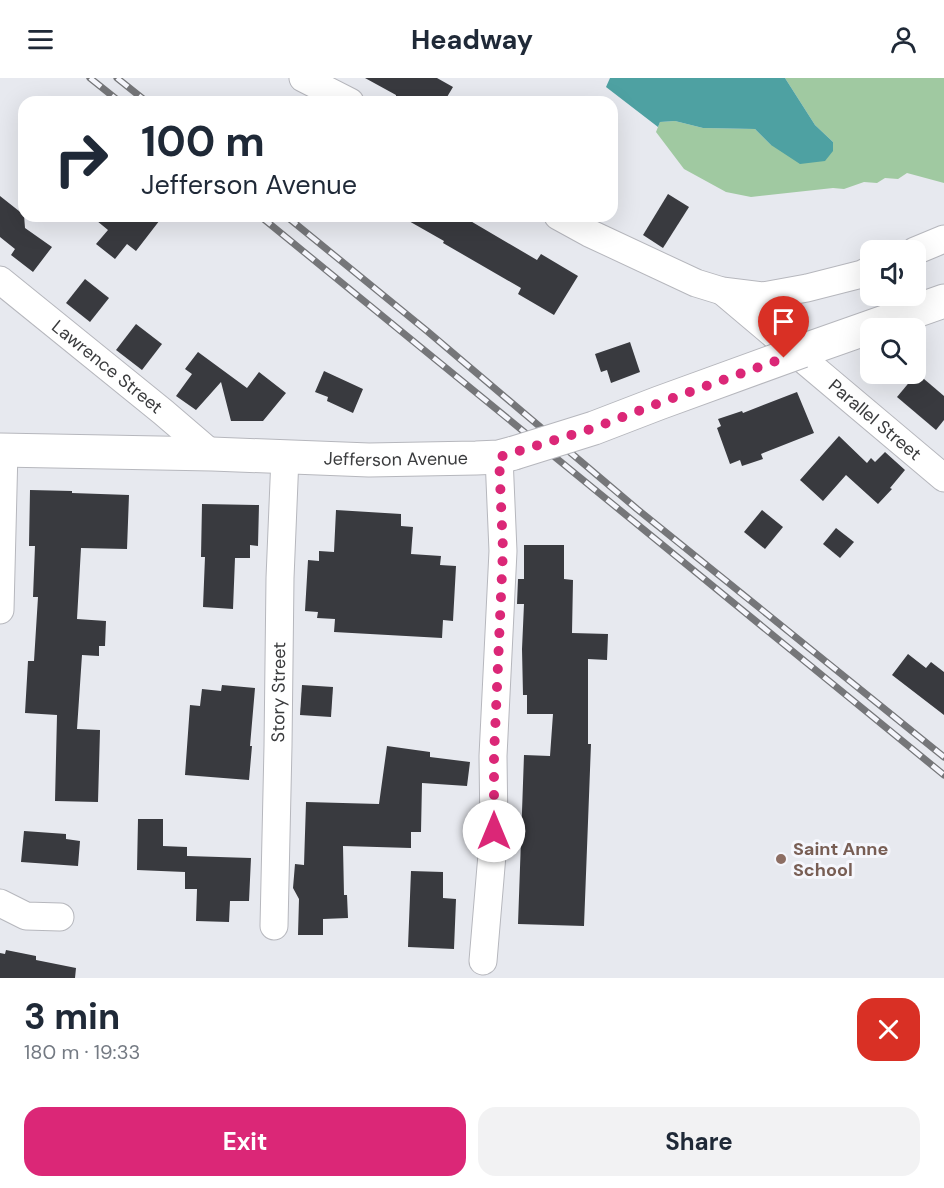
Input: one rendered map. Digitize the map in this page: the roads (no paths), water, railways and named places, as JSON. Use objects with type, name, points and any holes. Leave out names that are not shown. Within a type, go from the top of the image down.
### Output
[{"type":"main road","name":"Jefferson Avenue","points":[[2,450],[369,460],[506,455],[594,428],[944,301]]},
{"type":"street","points":[[303,78],[338,96]]},
{"type":"street","name":"Parallel Street","points":[[569,222],[686,278],[722,291],[763,296],[807,288],[860,274]]},
{"type":"street","points":[[926,246],[944,239]]},
{"type":"street","name":"Lawrence Street","points":[[0,280],[212,454]]},
{"type":"street","name":"Parallel Street","points":[[722,291],[944,478]]},
{"type":"street","points":[[0,610],[2,450]]},
{"type":"street","points":[[483,962],[494,831],[494,756],[506,455]]},
{"type":"street","name":"Story Street","points":[[274,926],[279,746],[279,588],[285,457]]},
{"type":"street","points":[[0,903],[26,916],[60,917]]},
{"type":"water","points":[[610,78],[785,78],[815,125],[833,142],[833,151],[825,161],[800,164],[771,145],[755,129],[703,128],[675,121],[660,122],[658,127],[606,87]]},
{"type":"railway","points":[[90,78],[112,96]]},
{"type":"railway","points":[[117,78],[140,96]]},
{"type":"railway","points":[[267,222],[944,775]]},
{"type":"railway","points":[[293,222],[427,331],[637,509],[944,757]]},
{"type":"place","name":"Saint Anne School","points":[[781,859]]}]
